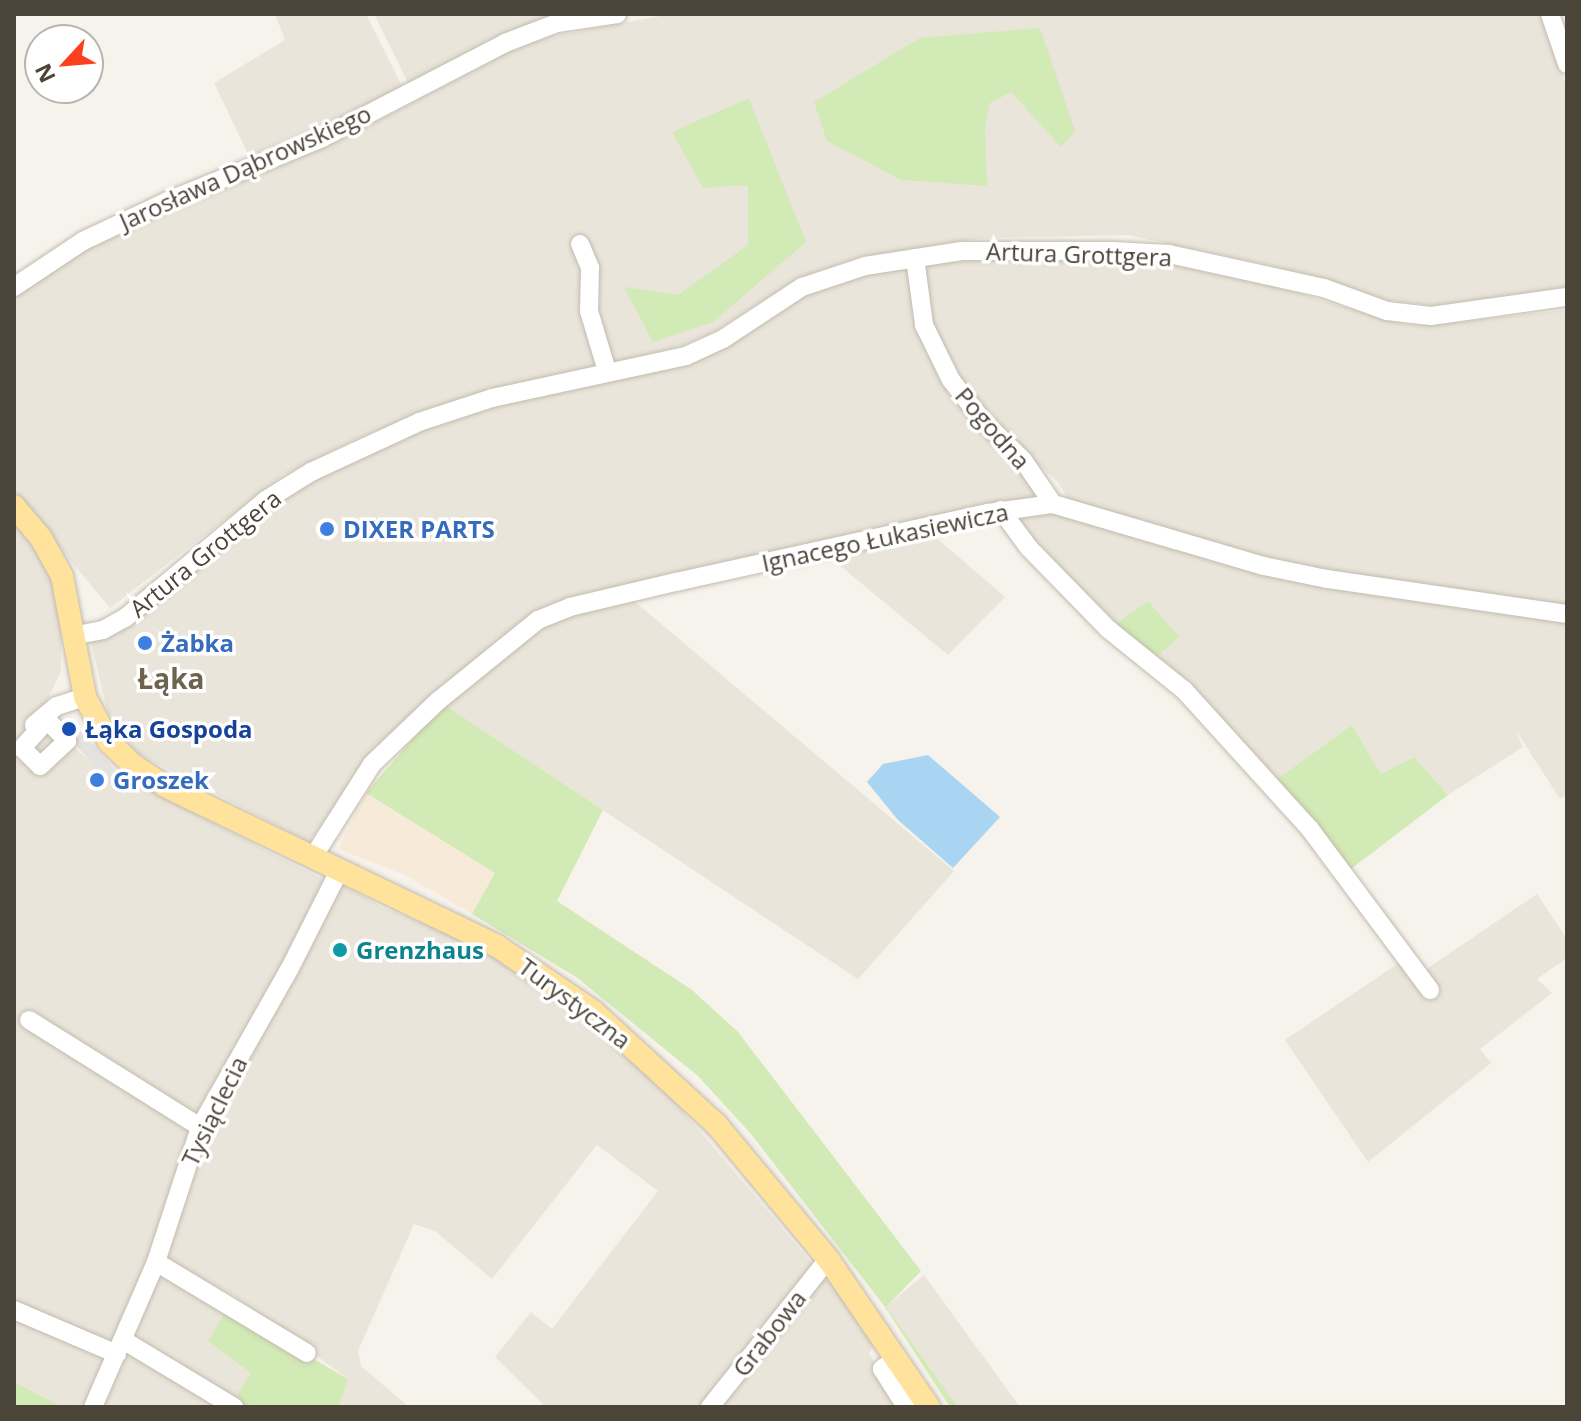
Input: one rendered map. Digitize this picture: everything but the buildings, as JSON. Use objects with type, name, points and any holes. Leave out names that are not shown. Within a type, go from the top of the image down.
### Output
[{"type":"main road","points":[[14,506],[41,538],[62,576],[72,636]]},
{"type":"main road","name":"Turystyczna","points":[[72,636],[85,697],[109,742],[133,765],[165,786],[497,946],[594,1012],[716,1124],[828,1259],[929,1407]]},
{"type":"street","name":"Jarosława Dąbrowskiego","points":[[14,287],[83,241],[168,201],[322,138],[505,43],[557,23],[617,14]]},
{"type":"street","points":[[1550,14],[1567,64]]},
{"type":"street","points":[[580,244],[590,268],[589,311],[607,371]]},
{"type":"street","name":"Artura Grottgera","points":[[72,636],[103,630],[125,618],[230,527],[311,472],[419,422],[492,398],[686,356],[723,339],[802,287],[865,266],[962,251],[1169,254],[1324,288],[1387,311],[1431,316],[1567,297]]},
{"type":"street","name":"Pogodna","points":[[915,258],[924,325],[951,380],[983,421],[1023,460],[1053,504]]},
{"type":"street","name":"Ignacego Łukasiewicza","points":[[313,857],[372,764],[438,701],[538,620],[570,607],[1001,510],[1053,504],[1264,566],[1327,579],[1563,615]]},
{"type":"street","points":[[1001,510],[1058,578],[1108,629],[1184,690],[1310,829],[1430,990]]},
{"type":"street","points":[[14,748],[48,711],[85,697]]},
{"type":"street","name":"Tysiąclecia","points":[[93,1407],[156,1262],[200,1127],[289,970],[340,869]]},
{"type":"street","points":[[29,1020],[200,1127]]},
{"type":"street","name":"Grabowa","points":[[710,1407],[828,1259]]},
{"type":"street","points":[[156,1262],[307,1353]]},
{"type":"street","points":[[14,1310],[120,1347],[234,1407]]},
{"type":"street","points":[[896,1358],[882,1369],[906,1407]]},
{"type":"shaded area","points":[[275,14],[366,14],[404,90],[249,156],[214,83],[285,40]]},
{"type":"shaded area","points":[[374,14],[549,14],[551,19],[409,85]]},
{"type":"shaded area","points":[[671,14],[1540,14],[1567,87],[1567,287],[1433,306],[1386,300],[1282,268],[1128,235],[985,238],[859,257],[797,279],[714,332],[679,347],[479,394],[430,408],[356,439],[283,475],[110,608],[14,493],[14,296],[88,247],[343,139],[512,50],[552,36]]},
{"type":"shaded area","points":[[966,257],[1151,260],[1263,283],[1407,325],[1567,310],[1567,607],[1284,564],[1071,504],[1058,482],[987,420],[952,374],[930,322],[920,272],[927,262]]},
{"type":"shaded area","points":[[915,258],[924,325],[952,380],[1053,504],[1264,566],[1567,614],[1567,794],[1560,799],[1515,729],[1523,747],[1448,795],[1414,757],[1381,774],[1352,725],[1277,779],[1108,629],[1001,511],[931,533],[1005,597],[948,655],[821,550],[627,595],[954,871],[858,979],[438,701],[353,781],[309,842],[139,754],[123,738],[107,710],[89,634],[230,527],[419,422],[686,356],[802,287]]},
{"type":"shaded area","points":[[14,506],[62,576],[61,671],[40,716],[121,789],[128,779],[326,881],[201,1127],[123,1339],[234,1407],[14,1407]]},
{"type":"shaded area","points":[[79,729],[120,775],[112,785],[62,730]]},
{"type":"shaded area","points":[[366,793],[495,873],[472,914],[405,875],[338,849]]},
{"type":"shaded area","points":[[341,884],[384,908],[456,936],[505,964],[660,1084],[814,1266],[701,1407],[546,1407],[495,1357],[531,1312],[552,1329],[658,1191],[597,1145],[492,1279],[435,1231],[414,1224],[358,1351],[361,1366],[409,1407],[339,1407],[347,1378],[234,1296],[166,1260],[211,1117]]},
{"type":"shaded area","points":[[1537,894],[1567,939],[1567,958],[1537,979],[1552,993],[1480,1049],[1491,1063],[1368,1162],[1285,1040],[1406,958],[1422,972]]},
{"type":"shaded area","points":[[160,1269],[227,1309],[252,1373],[233,1401],[132,1338]]},
{"type":"shaded area","points":[[924,1275],[1020,1407],[958,1407],[885,1307]]},
{"type":"shaded area","points":[[821,1280],[829,1280],[875,1342],[869,1353],[898,1407],[720,1407]]},
{"type":"green space","points":[[1040,28],[1075,131],[1061,147],[1011,92],[990,103],[985,126],[987,186],[901,180],[827,141],[814,102],[920,38]]},
{"type":"green space","points":[[749,98],[806,242],[713,322],[653,342],[624,287],[678,295],[748,245],[748,185],[703,188],[672,132]]},
{"type":"green space","points":[[1148,601],[1179,637],[1154,659],[1116,624]]},
{"type":"green space","points":[[443,704],[603,810],[557,901],[692,990],[738,1032],[921,1271],[886,1307],[958,1407],[950,1407],[885,1307],[751,1134],[698,1076],[576,977],[472,914],[495,873],[366,793]]},
{"type":"green space","points":[[1352,725],[1381,774],[1414,757],[1448,795],[1351,869],[1277,779]]},
{"type":"green space","points":[[227,1309],[348,1379],[339,1407],[243,1407],[233,1401],[251,1373],[208,1341]]},
{"type":"green space","points":[[14,1382],[62,1407],[14,1407]]},
{"type":"water","points":[[928,755],[1000,817],[953,868],[898,820],[867,782],[883,764]]},
{"type":"place","name":"DIXER PARTS","points":[[327,529]]},
{"type":"place","name":"Żabka","points":[[145,643]]},
{"type":"place","name":"Łąka Gospoda","points":[[69,729]]},
{"type":"place","name":"Groszek","points":[[97,780]]},
{"type":"place","name":"Grenzhaus","points":[[340,950]]},
{"type":"district","name":"Łąka","points":[[171,678]]}]
